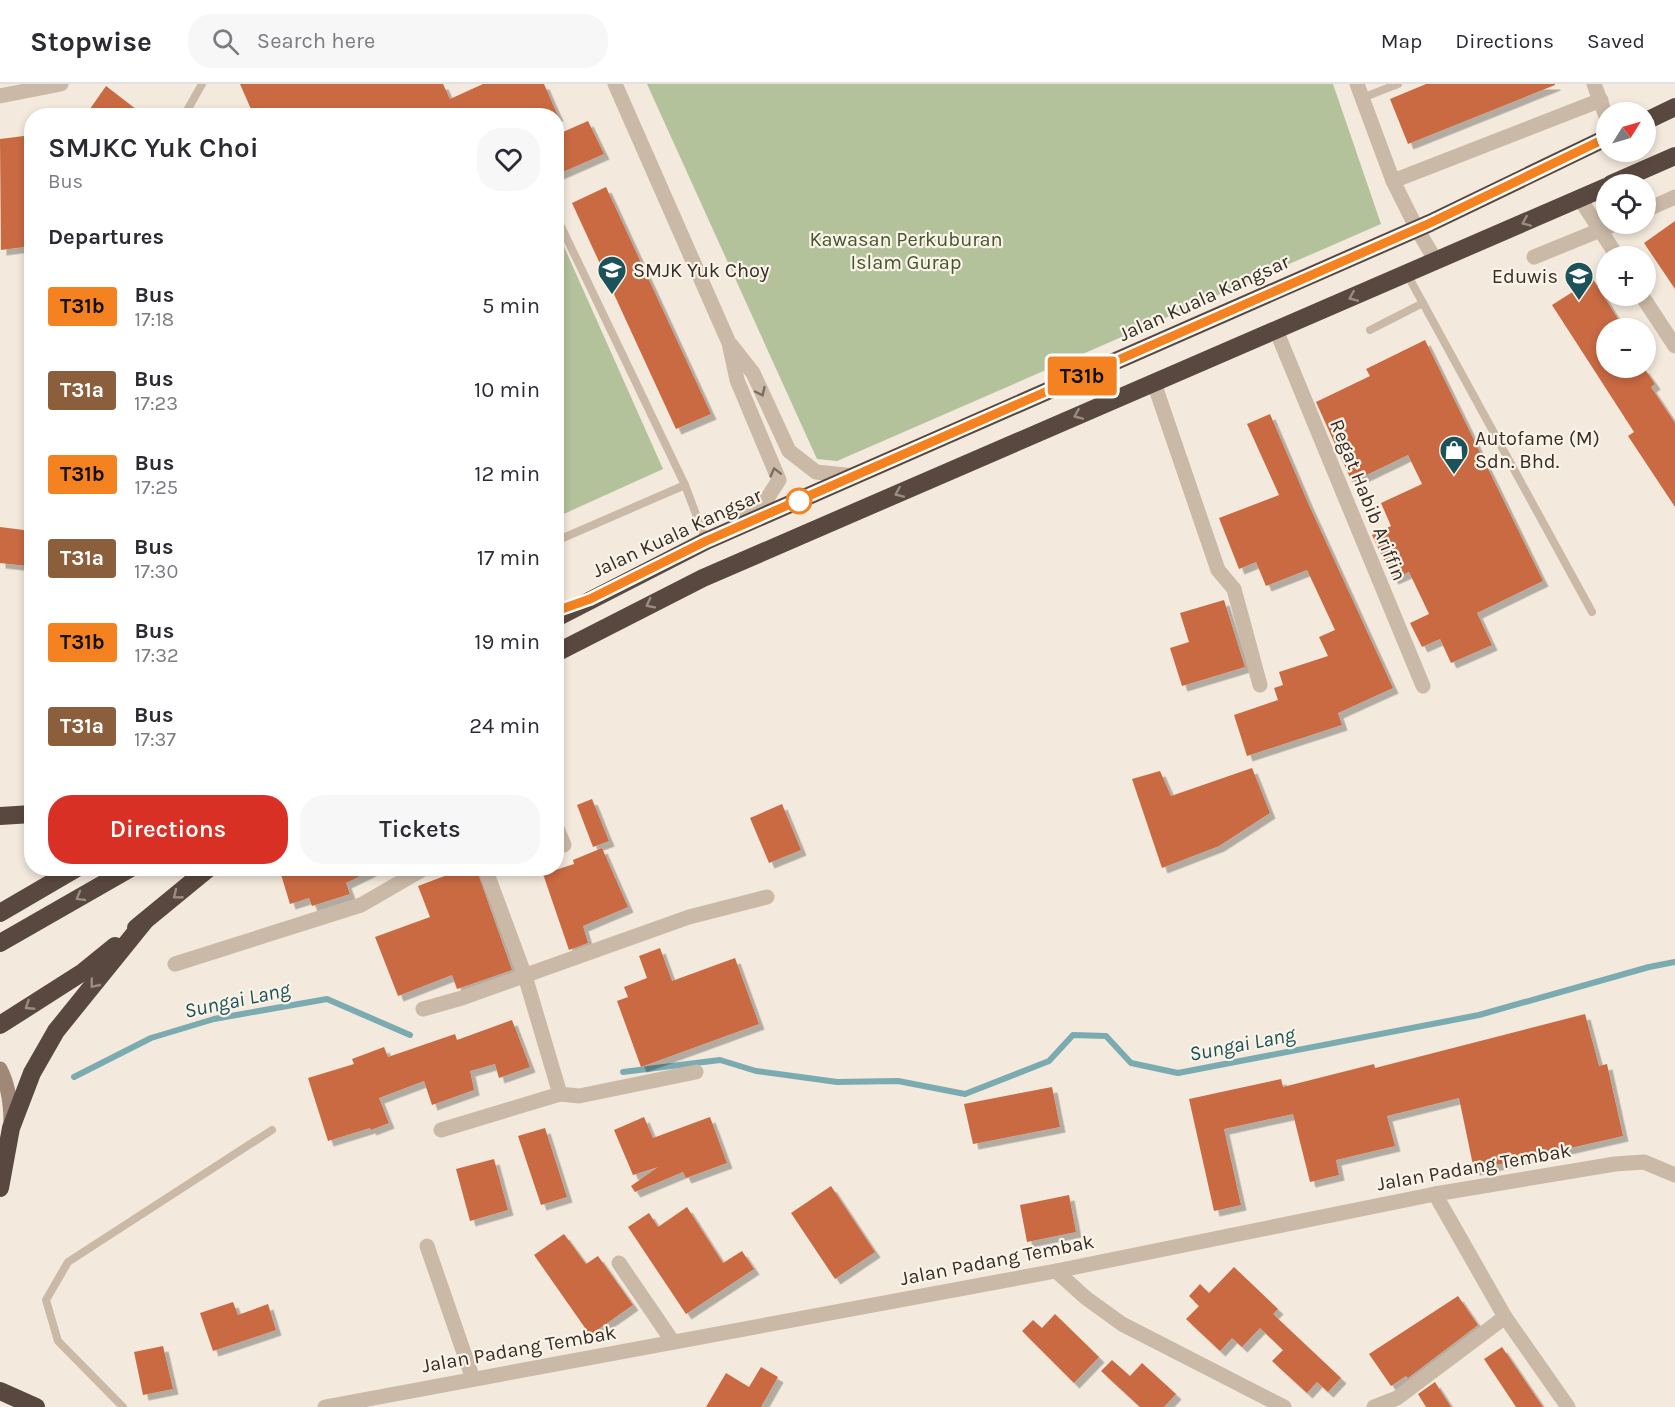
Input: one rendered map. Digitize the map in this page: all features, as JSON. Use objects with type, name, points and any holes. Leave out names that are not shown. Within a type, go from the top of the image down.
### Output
[{"type":"highway","points":[[1656,116],[1675,107]]},
{"type":"highway","name":"Jalan Kuala Kangsar","points":[[564,614],[706,541],[1417,229],[1596,143]]},
{"type":"highway","points":[[1634,174],[1675,156]]},
{"type":"highway","points":[[564,649],[703,578],[1596,191]]},
{"type":"highway","points":[[564,608],[590,599]]},
{"type":"highway","points":[[0,816],[24,814]]},
{"type":"highway","points":[[0,913],[63,876]]},
{"type":"highway","points":[[0,943],[117,876]]},
{"type":"highway","points":[[0,1025],[83,972],[199,876]]},
{"type":"highway","points":[[0,1188],[11,1128],[32,1073],[56,1031],[144,922]]},
{"type":"highway","points":[[0,1391],[36,1407]]},
{"type":"main road","points":[[0,1069],[5,1079],[11,1107],[11,1128],[0,1158]]},
{"type":"street","points":[[0,96],[61,84]]},
{"type":"street","points":[[615,84],[729,343],[737,380],[779,480],[771,496],[763,505],[743,516],[731,530]]},
{"type":"street","points":[[1393,181],[1601,100],[1594,84]]},
{"type":"street","points":[[1360,91],[1393,181],[1436,261]]},
{"type":"street","points":[[1656,206],[1675,197]]},
{"type":"street","points":[[1580,198],[1596,224]]},
{"type":"street","points":[[1534,257],[1596,232]]},
{"type":"street","points":[[1649,306],[1675,346]]},
{"type":"street","name":"Regat Habib Ariffin","points":[[1276,330],[1423,686]]},
{"type":"street","points":[[729,343],[753,373],[789,451],[816,472],[855,476]]},
{"type":"street","points":[[1154,383],[1218,570],[1234,589],[1260,685]]},
{"type":"street","points":[[175,964],[361,905],[411,876]]},
{"type":"street","points":[[488,876],[525,976],[561,1094]]},
{"type":"street","points":[[423,1009],[462,998],[689,917],[767,897]]},
{"type":"street","points":[[441,1130],[561,1094],[579,1096],[696,1072]]},
{"type":"street","name":"Jalan Padang Tembak","points":[[325,1407],[1056,1271],[1435,1194],[1615,1164],[1644,1162],[1675,1175]]},
{"type":"street","points":[[1435,1194],[1506,1317],[1569,1407]]},
{"type":"street","points":[[427,1246],[473,1379]]},
{"type":"street","points":[[619,1263],[672,1342]]},
{"type":"street","points":[[1056,1271],[1086,1298],[1122,1324],[1284,1407]]},
{"type":"street","points":[[1374,1407],[1399,1403],[1506,1317]]},
{"type":"lane","points":[[188,108],[202,84]]},
{"type":"lane","points":[[1360,91],[1398,84]]},
{"type":"lane","points":[[564,233],[685,485],[706,541]]},
{"type":"lane","points":[[1407,274],[1592,612]]},
{"type":"lane","points":[[1370,330],[1423,303]]},
{"type":"lane","points":[[564,538],[685,485]]},
{"type":"lane","points":[[123,1407],[58,1341],[46,1300],[68,1262],[272,1130]]},
{"type":"green space","name":"Kawasan Perkuburan Islam Gurap","points":[[647,84],[1333,84],[1381,224],[837,461],[817,459]]},
{"type":"green space","points":[[564,247],[663,469],[564,513]]},
{"type":"building","points":[[240,84],[443,84],[450,99],[483,84],[544,84],[554,108],[250,108]]},
{"type":"building","points":[[1426,84],[1555,85],[1408,144],[1390,99]]},
{"type":"building","points":[[106,86],[135,108],[91,108]]},
{"type":"building","points":[[588,121],[604,154],[564,172],[564,132]]},
{"type":"building","points":[[24,136],[24,247],[1,250],[0,139]]},
{"type":"building","points":[[606,187],[711,414],[676,429],[572,203]]},
{"type":"building","points":[[1675,221],[1675,289],[1656,261],[1656,246],[1646,246],[1644,243]]},
{"type":"building","points":[[1593,279],[1596,284],[1596,306],[1610,306],[1617,318],[1596,318],[1596,373],[1552,305]]},
{"type":"building","points":[[1425,340],[1543,581],[1477,613],[1492,645],[1451,663],[1440,639],[1422,647],[1410,623],[1429,614],[1409,572],[1393,579],[1372,535],[1391,526],[1381,503],[1422,484],[1408,455],[1352,482],[1316,402],[1370,376],[1366,369]]},
{"type":"building","points":[[1599,378],[1651,378],[1655,384],[1651,387],[1675,423],[1675,507],[1628,436],[1634,432]]},
{"type":"building","points":[[1270,414],[1393,688],[1338,713],[1342,725],[1247,756],[1234,715],[1278,700],[1274,688],[1283,685],[1279,672],[1328,656],[1319,637],[1335,630],[1307,570],[1266,586],[1256,562],[1239,569],[1219,518],[1279,495],[1247,424]]},
{"type":"building","points":[[0,527],[24,530],[24,566],[0,563]]},
{"type":"building","points":[[1224,600],[1245,667],[1182,686],[1170,648],[1189,642],[1180,613]]},
{"type":"building","points":[[1252,768],[1270,813],[1219,846],[1162,868],[1132,779],[1160,771],[1171,796]]},
{"type":"building","points":[[592,799],[609,841],[593,847],[577,805]]},
{"type":"building","points":[[782,804],[801,850],[769,863],[750,818]]},
{"type":"building","points":[[602,848],[628,907],[583,926],[588,943],[569,950],[544,876],[564,876],[564,867],[574,864],[573,860]]},
{"type":"building","points":[[281,876],[360,876],[346,883],[350,894],[312,906],[309,898],[290,904]]},
{"type":"building","points":[[445,876],[479,876],[512,970],[457,989],[452,975],[398,996],[375,937],[430,917],[418,886]]},
{"type":"building","points":[[660,948],[672,981],[735,958],[759,1024],[641,1067],[617,1001],[628,997],[624,987],[647,978],[639,956]]},
{"type":"building","points":[[1585,1014],[1599,1066],[1607,1064],[1623,1136],[1474,1170],[1459,1098],[1387,1116],[1395,1146],[1336,1160],[1339,1175],[1310,1182],[1293,1114],[1224,1129],[1241,1205],[1214,1211],[1189,1099],[1281,1079],[1283,1087],[1374,1064],[1375,1068]]},
{"type":"building","points":[[512,1020],[530,1067],[499,1078],[495,1064],[470,1071],[474,1090],[432,1105],[424,1081],[379,1098],[389,1123],[328,1141],[308,1078],[354,1064],[352,1059],[384,1047],[388,1057],[455,1034],[457,1040]]},
{"type":"building","points":[[1052,1087],[1060,1127],[973,1144],[964,1104]]},
{"type":"building","points":[[644,1117],[653,1138],[710,1117],[727,1163],[686,1178],[683,1172],[635,1192],[631,1186],[658,1167],[633,1175],[614,1130]]},
{"type":"building","points":[[545,1128],[567,1197],[541,1205],[518,1136]]},
{"type":"building","points":[[494,1159],[508,1210],[470,1221],[456,1169]]},
{"type":"building","points":[[831,1186],[875,1252],[835,1279],[791,1213]]},
{"type":"building","points":[[1069,1195],[1076,1232],[1027,1242],[1020,1205]]},
{"type":"building","points":[[687,1207],[723,1263],[742,1251],[754,1269],[686,1314],[628,1227],[649,1213],[658,1227]]},
{"type":"building","points":[[564,1234],[586,1264],[598,1256],[633,1305],[590,1335],[534,1255]]},
{"type":"building","points":[[1234,1267],[1278,1309],[1273,1314],[1341,1378],[1328,1392],[1317,1382],[1307,1393],[1272,1361],[1283,1350],[1260,1328],[1242,1347],[1232,1338],[1220,1351],[1186,1319],[1199,1306],[1189,1296],[1200,1284],[1209,1293]]},
{"type":"building","points":[[1458,1296],[1478,1325],[1408,1378],[1406,1376],[1391,1386],[1369,1354]]},
{"type":"building","points":[[233,1302],[238,1315],[268,1304],[276,1330],[213,1351],[200,1313]]},
{"type":"building","points":[[1055,1314],[1099,1357],[1074,1383],[1022,1331],[1033,1320],[1042,1328]]},
{"type":"building","points":[[163,1346],[173,1389],[143,1395],[134,1352]]},
{"type":"building","points":[[1502,1347],[1543,1407],[1516,1407],[1484,1359]]},
{"type":"building","points":[[1112,1360],[1130,1376],[1142,1363],[1176,1394],[1164,1407],[1140,1407],[1101,1371]]},
{"type":"building","points":[[761,1367],[778,1377],[761,1407],[706,1407],[726,1373],[749,1387]]},
{"type":"building","points":[[1435,1382],[1451,1407],[1426,1407],[1418,1394]]},
{"type":"waterway","name":"Sungai Lang","points":[[623,1072],[720,1060],[756,1071],[837,1082],[898,1081],[965,1094],[1049,1061],[1073,1035],[1106,1036],[1131,1063],[1178,1073],[1479,1015],[1649,967],[1675,962]]},
{"type":"waterway","name":"Sungai Lang","points":[[74,1077],[151,1038],[214,1019],[327,999],[410,1035]]},
{"type":"bus line","name":"T31b","points":[[564,608],[590,599],[706,541],[1430,223],[1596,143]]},
{"type":"place","name":"SMJK Yuk Choy","points":[[612,296]]},
{"type":"place","name":"Eduwis","points":[[1579,302]]},
{"type":"place","name":"Autofame (M) Sdn. Bhd.","points":[[1454,476]]}]
